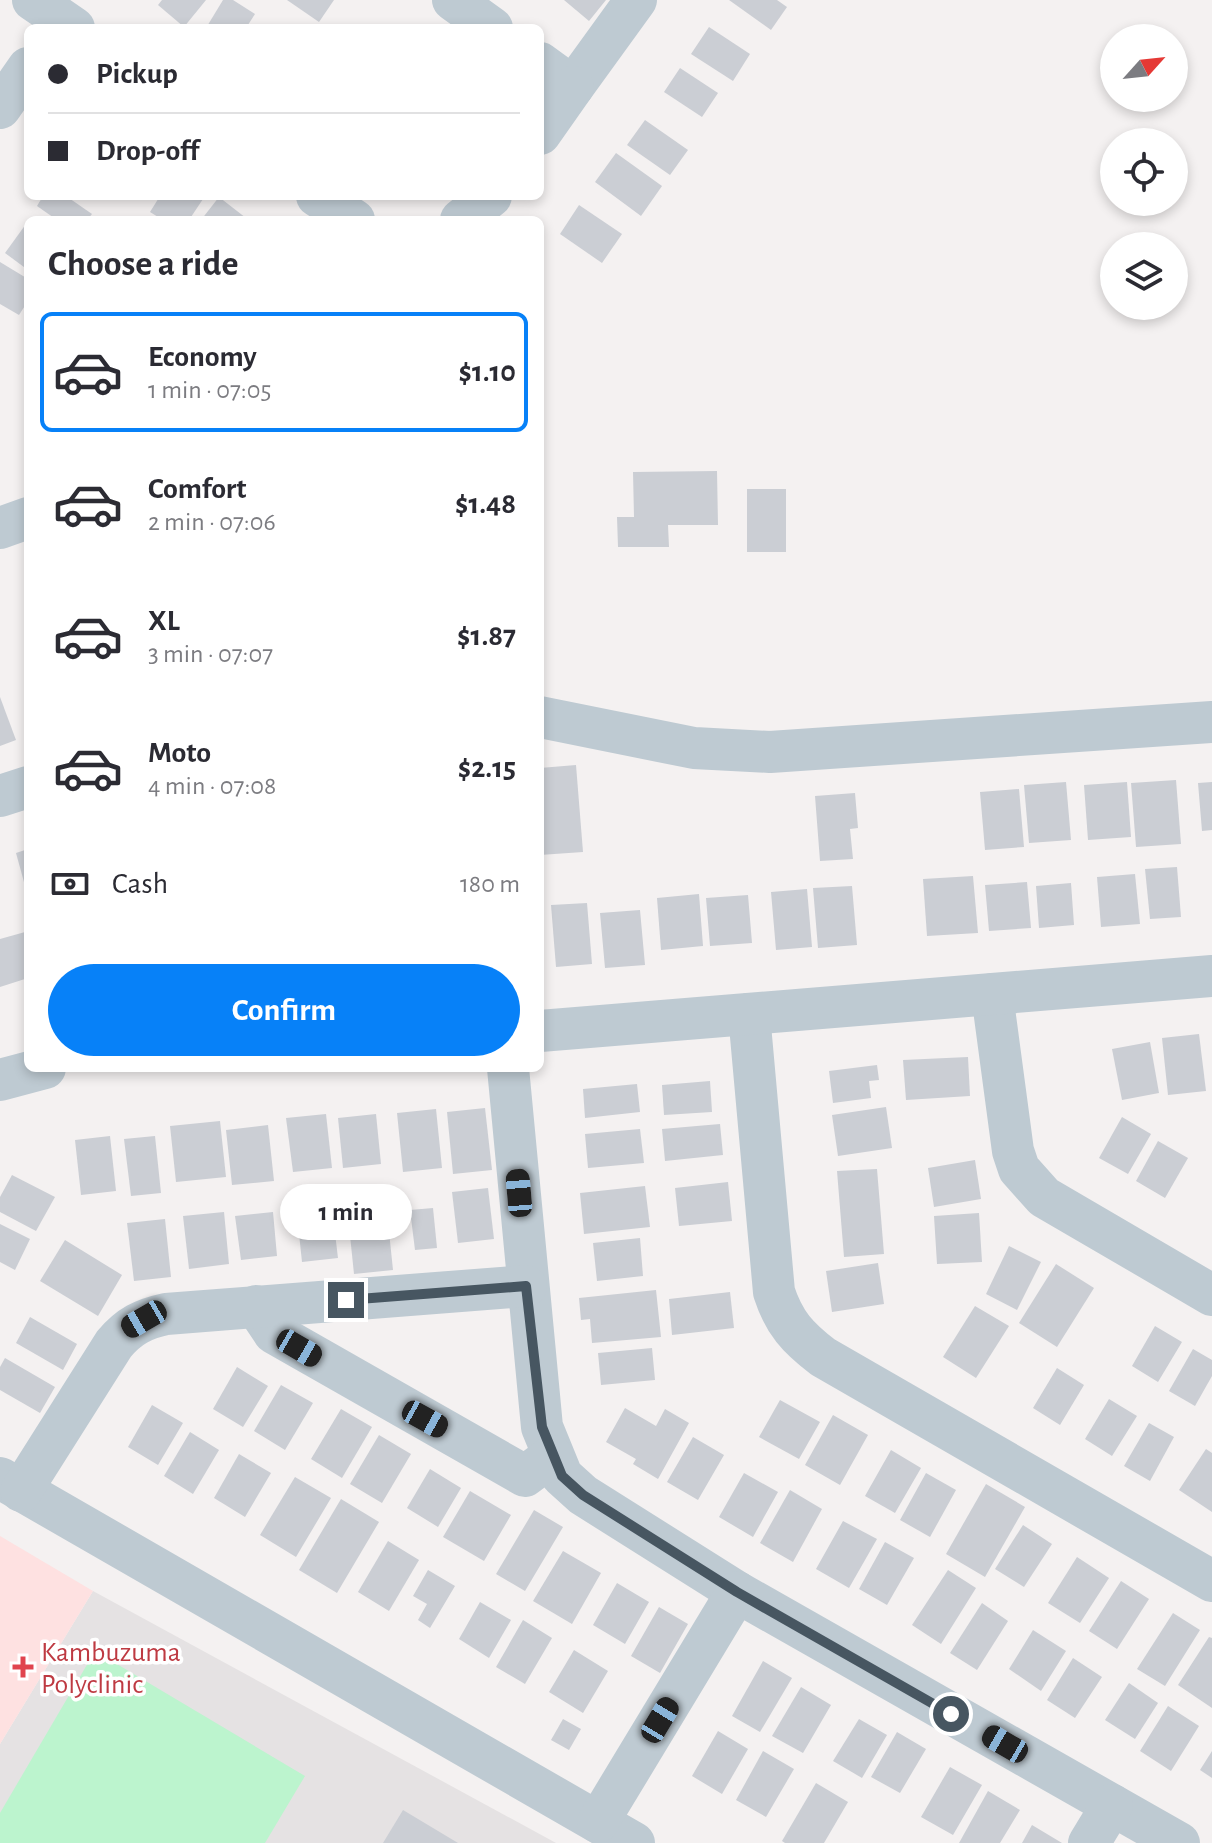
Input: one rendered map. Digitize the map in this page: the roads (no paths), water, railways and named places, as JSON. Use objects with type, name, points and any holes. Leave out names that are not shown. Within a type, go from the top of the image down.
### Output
[{"type":"street","points":[[453,0],[486,24]]},
{"type":"street","points":[[544,128],[636,0]]},
{"type":"street","points":[[544,66],[573,87]]},
{"type":"street","points":[[0,108],[24,74]]},
{"type":"street","points":[[323,200],[348,216]]},
{"type":"street","points":[[466,216],[486,200]]},
{"type":"street","points":[[0,528],[24,519]]},
{"type":"street","points":[[544,718],[694,748],[770,752],[1212,722]]},
{"type":"street","points":[[0,796],[24,788]]},
{"type":"street","points":[[544,1031],[1212,976]]},
{"type":"street","points":[[992,994],[1013,1151],[1024,1176],[1044,1197],[1212,1295]]},
{"type":"street","points":[[749,1014],[774,1292],[782,1318],[798,1338],[823,1357],[1212,1581]]},
{"type":"street","points":[[0,1080],[30,1072]]},
{"type":"street","points":[[508,1072],[526,1286],[542,1427],[562,1476],[583,1495],[737,1592],[1179,1843]]},
{"type":"street","points":[[526,1286],[256,1306],[166,1314],[144,1319],[127,1329],[114,1344],[11,1485],[634,1843]]},
{"type":"street","points":[[256,1306],[274,1333],[525,1476],[552,1456]]},
{"type":"street","points":[[598,1822],[737,1592]]},
{"type":"street","points":[[1089,1843],[1112,1805]]},
{"type":"place","name":"Kambuzuma Polyclinic","points":[[23,1667]]}]
